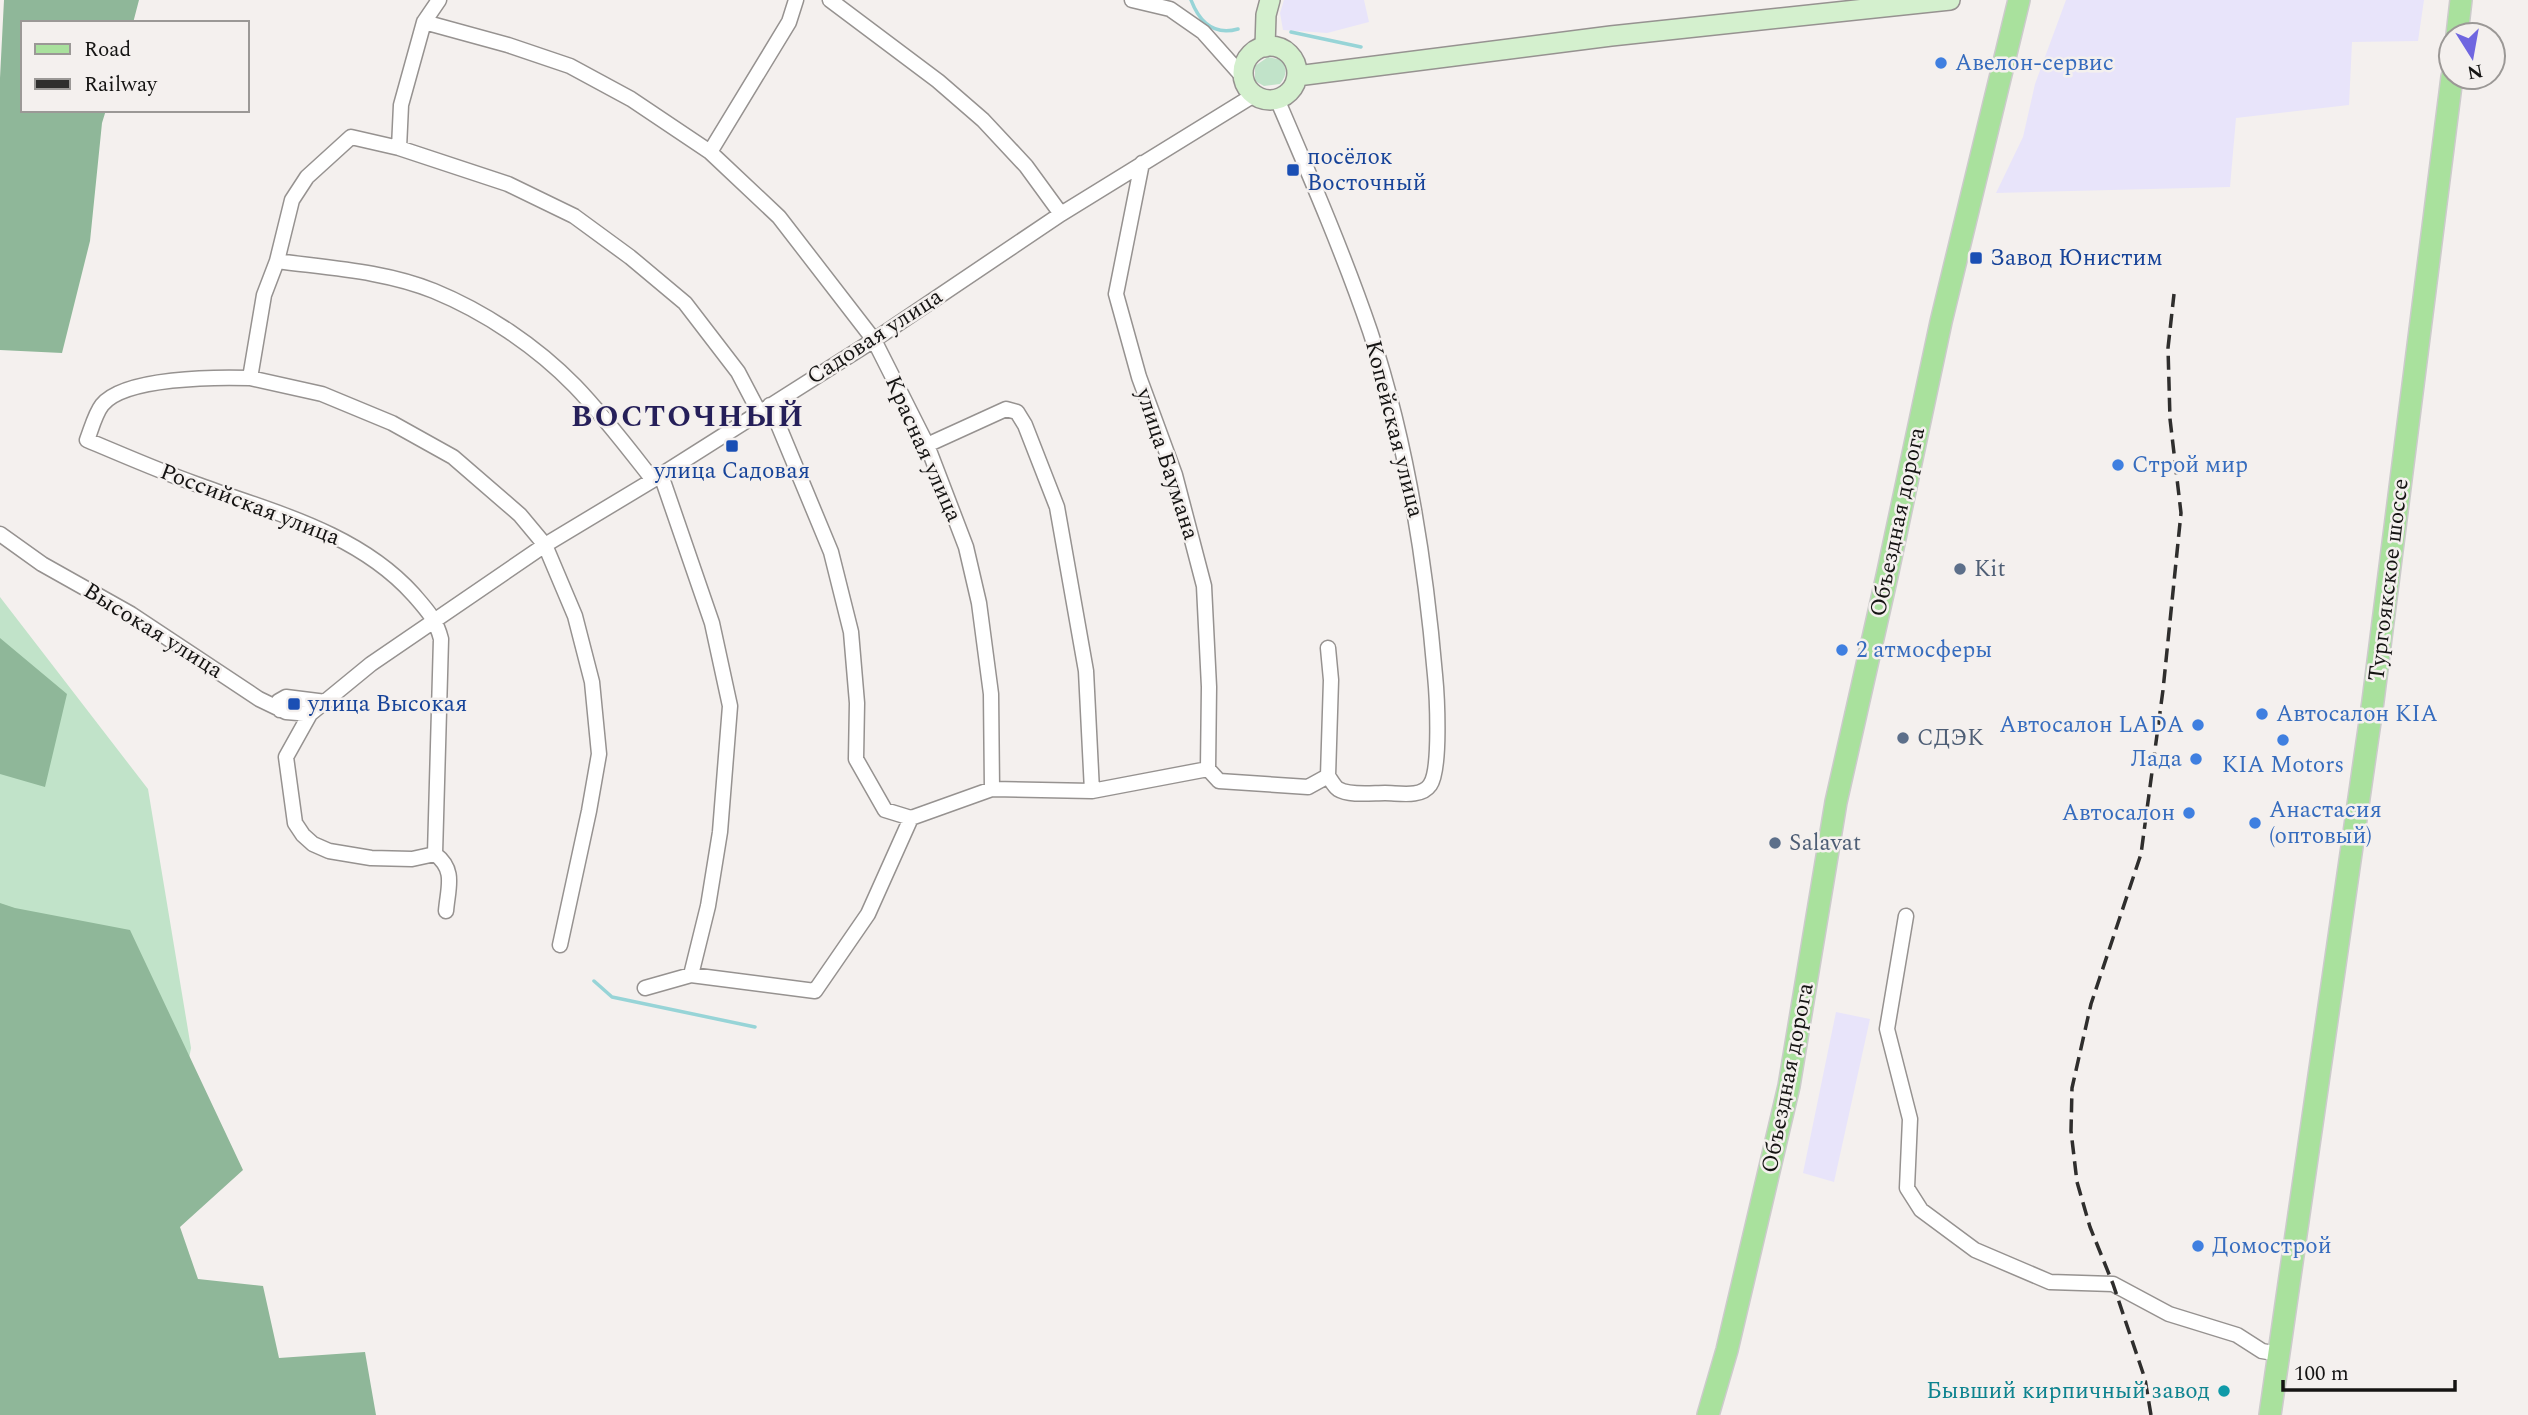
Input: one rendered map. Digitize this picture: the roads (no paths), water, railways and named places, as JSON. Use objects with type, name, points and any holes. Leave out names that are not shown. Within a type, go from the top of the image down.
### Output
[{"type":"main road","name":"Объездная дорога","points":[[1711,1406],[1727,1350],[1789,1086],[1836,802],[1861,684],[1941,322],[2019,0]]},
{"type":"main road","points":[[2459,21],[2461,0]]},
{"type":"main road","name":"Тургоякское шоссе","points":[[2270,1415],[2374,701],[2450,91]]},
{"type":"street","points":[[399,148],[401,105],[424,22],[439,0]]},
{"type":"street","points":[[710,152],[789,22],[796,0]]},
{"type":"street","points":[[830,0],[938,81],[983,120],[1027,166],[1061,214]]},
{"type":"street","points":[[1265,47],[1266,15],[1270,0]]},
{"type":"street","points":[[1297,76],[1611,36],[1950,0]]},
{"type":"street","points":[[1138,1],[1170,9],[1203,32],[1249,87],[1261,99],[1277,99],[1287,94],[1294,86],[1297,76],[1295,64],[1288,53],[1277,47],[1257,50],[1246,62],[1249,87]]},
{"type":"street","name":"Красная улица","points":[[424,22],[508,44],[570,66],[631,99],[710,152],[779,217],[874,340],[927,445],[966,547],[979,603],[991,694],[992,789]]},
{"type":"street","name":"Садовая улица","points":[[310,714],[371,664],[545,545],[657,478],[874,340],[1142,163],[1249,87]]},
{"type":"street","name":"Копейская улица","points":[[1277,99],[1332,226],[1371,333],[1399,437],[1418,520],[1438,708],[1434,775],[1430,787],[1417,794],[1352,792],[1338,789],[1328,776]]},
{"type":"street","points":[[560,945],[599,754],[589,669],[575,616],[545,545],[520,515],[453,457],[392,423],[322,394],[250,377],[264,295],[277,261],[292,200],[307,177],[351,136],[399,148],[508,184],[574,216],[630,257],[685,303],[764,408],[831,552],[851,632],[858,703],[856,759],[885,810],[911,818],[992,789],[1093,791],[1208,769],[1219,781],[1308,787],[1328,776],[1331,680],[1328,648]]},
{"type":"street","name":"улица Баумана","points":[[1142,163],[1116,294],[1139,377],[1175,475],[1204,586],[1209,687],[1208,769]]},
{"type":"street","points":[[277,261],[372,274],[432,290],[476,312],[527,345],[574,385],[657,478],[712,623],[730,706],[720,832],[708,906],[691,975]]},
{"type":"street","name":"Российская улица","points":[[250,377],[208,377],[122,391],[103,405],[87,440],[195,484],[278,512],[358,547],[404,584],[436,620]]},
{"type":"street","points":[[927,445],[1006,410],[1017,412],[1025,425],[1057,507],[1086,671],[1093,791]]},
{"type":"street","name":"Высокая улица","points":[[0,534],[42,564],[131,614],[259,699],[294,715],[310,714]]},
{"type":"street","points":[[435,854],[441,639],[436,620]]},
{"type":"street","points":[[280,710],[279,701],[286,697],[326,702]]},
{"type":"street","points":[[310,714],[286,757],[295,824],[303,835],[313,844],[329,851],[371,858],[412,859],[435,854]]},
{"type":"street","points":[[645,988],[691,975],[815,991],[868,914],[911,818]]},
{"type":"street","points":[[435,854],[449,869],[446,911]]},
{"type":"street","points":[[1906,916],[1887,1029],[1910,1119],[1908,1188],[1921,1210],[1976,1250],[2050,1282],[2113,1283],[2169,1314],[2237,1335],[2262,1351],[2279,1354]]},
{"type":"waterway","points":[[1191,0],[1208,25],[1221,30],[1238,29]]},
{"type":"waterway","points":[[1291,32],[1361,47]]},
{"type":"waterway","points":[[594,981],[612,997],[755,1027]]},
{"type":"railway","points":[[2151,1415],[2145,1379],[2113,1284],[2090,1227],[2077,1182],[2071,1131],[2072,1088],[2091,1004],[2141,854],[2163,690],[2181,513],[2170,419],[2168,348],[2174,294]]},
{"type":"place","name":"Авелон-сервис","points":[[1941,63]]},
{"type":"place","name":"посёлок Восточный","points":[[1293,170]]},
{"type":"place","name":"Завод Юнистим","points":[[1976,258]]},
{"type":"place","name":"улица Садовая","points":[[732,446]]},
{"type":"place","name":"Строй мир","points":[[2118,465]]},
{"type":"place","name":"Kit","points":[[1960,569]]},
{"type":"place","name":"2 атмосферы","points":[[1842,650]]},
{"type":"place","name":"улица Высокая","points":[[294,704]]},
{"type":"place","name":"Автосалон KIA","points":[[2262,714]]},
{"type":"place","name":"Автосалон LADA","points":[[2198,725]]},
{"type":"place","name":"СДЭК","points":[[1903,738]]},
{"type":"place","name":"KIA Motors","points":[[2283,740]]},
{"type":"place","name":"Лада","points":[[2196,759]]},
{"type":"place","name":"Автосалон","points":[[2189,813]]},
{"type":"place","name":"Анастасия (оптовый)","points":[[2255,823]]},
{"type":"place","name":"Salavat","points":[[1775,843]]},
{"type":"place","name":"Домострой","points":[[2198,1246]]},
{"type":"place","name":"Бывший кирпичный завод","points":[[2224,1391]]},
{"type":"district","name":"ВОСТОЧНЫЙ","points":[[688,417]]}]
